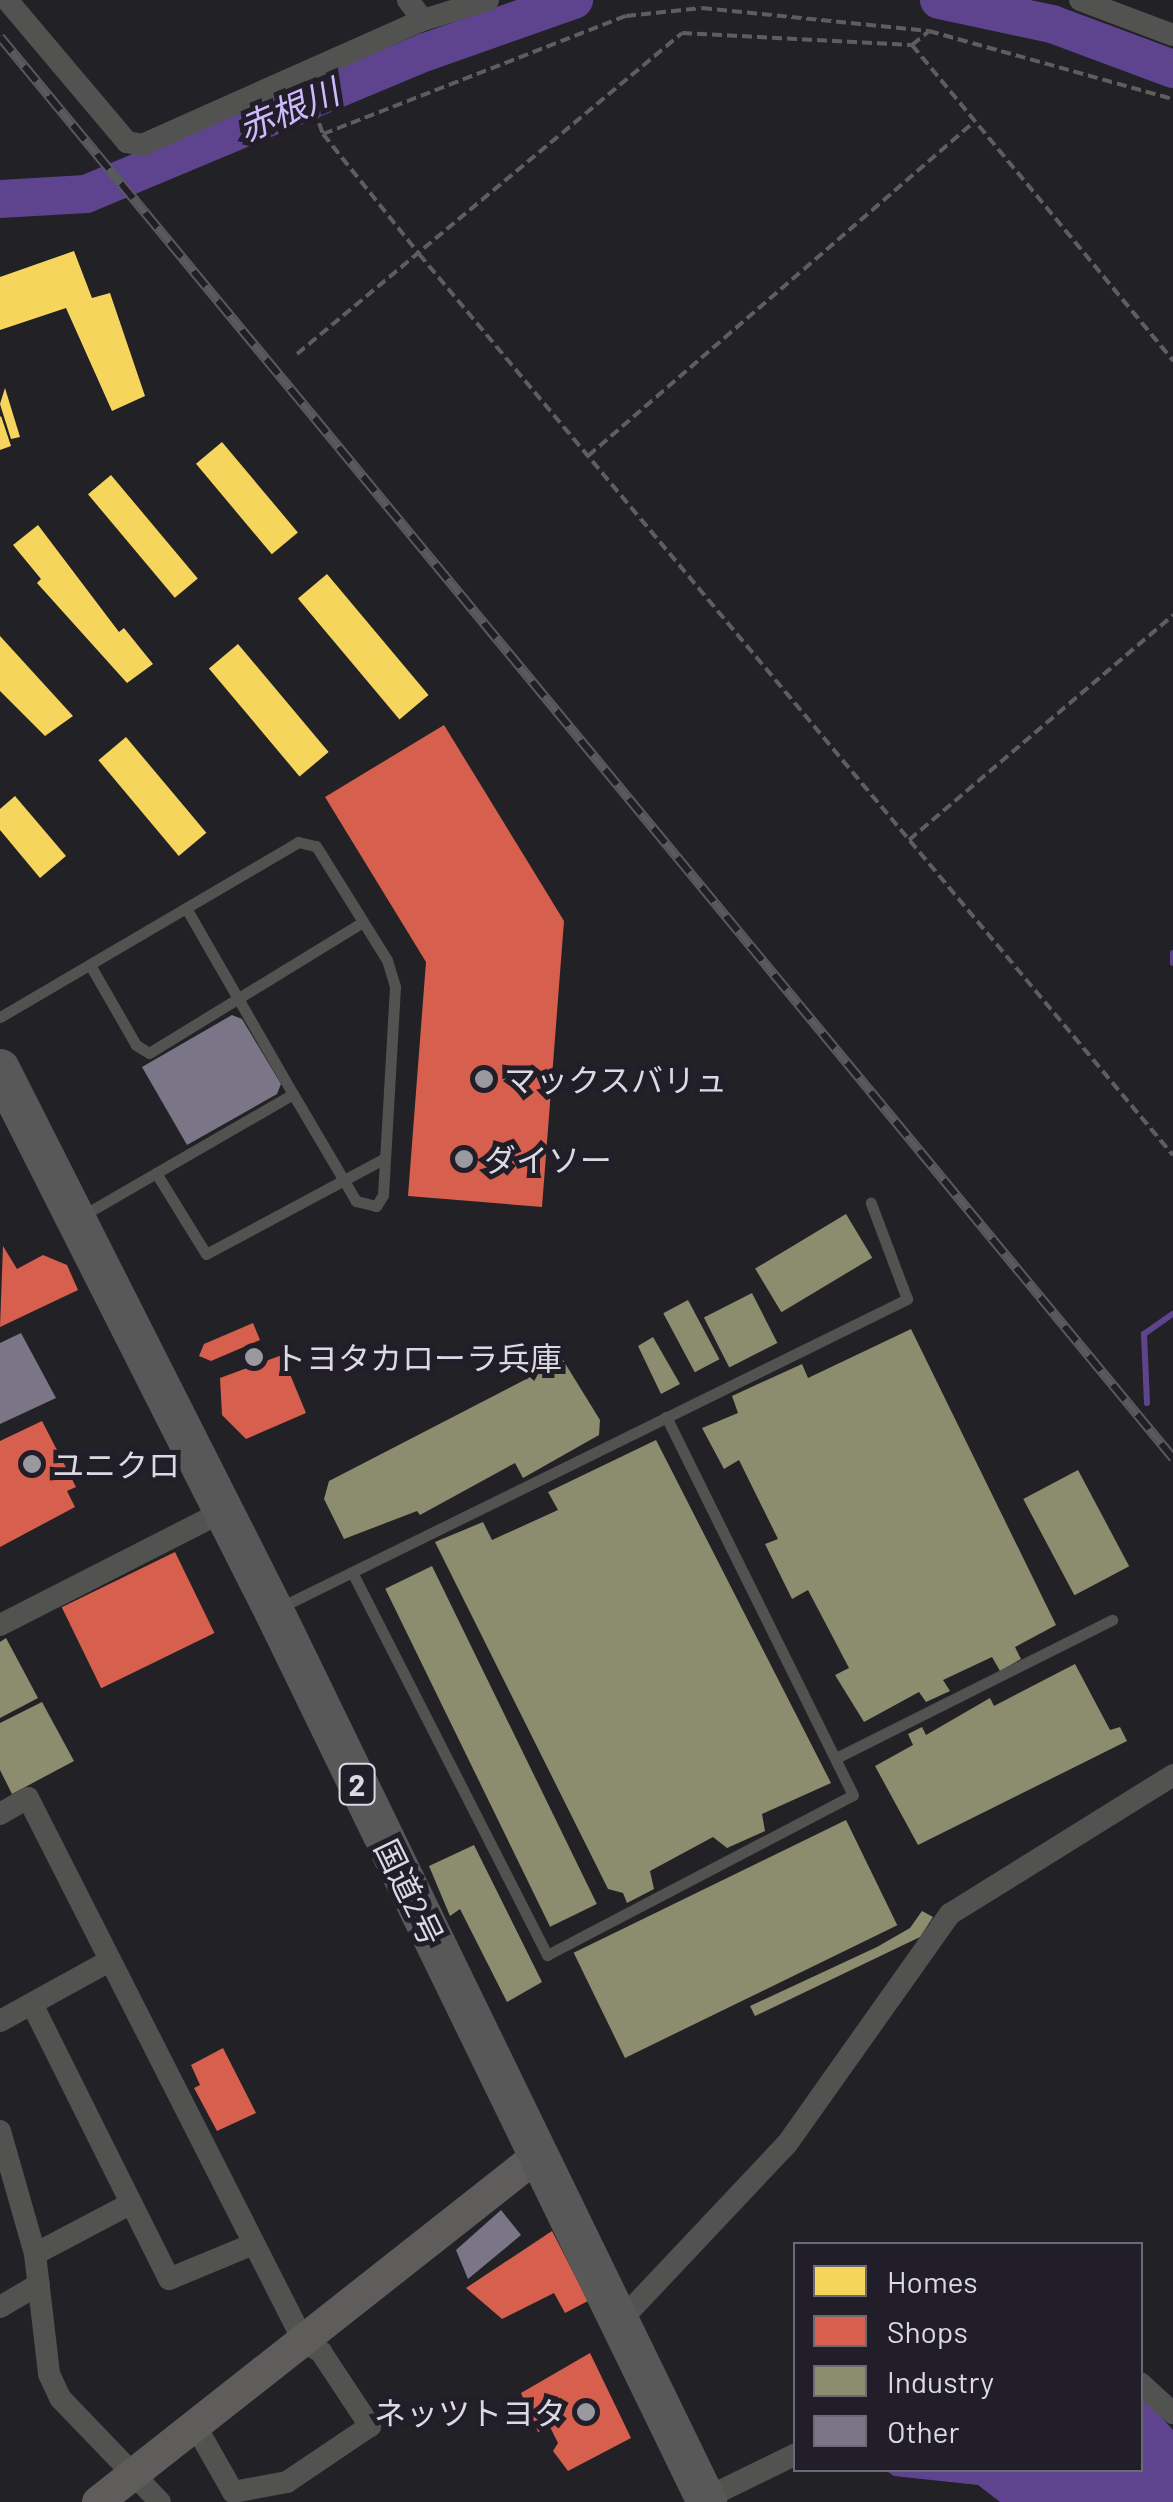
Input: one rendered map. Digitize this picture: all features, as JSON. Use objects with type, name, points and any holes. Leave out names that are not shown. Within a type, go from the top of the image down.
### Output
[{"type":"highway","name":"国道2号","points":[[0,1069],[274,1610],[703,2500]]},
{"type":"street","points":[[8,0],[127,142],[142,144],[299,70],[423,20],[488,0]]},
{"type":"street","points":[[408,0],[423,20]]},
{"type":"street","points":[[1080,0],[1173,35]]},
{"type":"street","points":[[0,1625],[222,1512]]},
{"type":"street","points":[[620,2321],[787,2144],[950,1914],[1173,1775]]},
{"type":"street","points":[[0,1814],[28,1798],[251,2245],[304,2342],[321,2352],[370,2426],[288,2482],[233,2492],[196,2426]]},
{"type":"street","points":[[0,2021],[109,1961]]},
{"type":"street","points":[[32,2004],[128,2205],[169,2280],[251,2245]]},
{"type":"street","points":[[0,2131],[35,2254],[49,2374],[60,2398],[136,2472],[160,2502]]},
{"type":"street","points":[[98,2502],[538,2156]]},
{"type":"street","points":[[35,2254],[128,2205]]},
{"type":"street","points":[[0,2307],[39,2284]]},
{"type":"street","points":[[1143,2386],[1173,2413]]},
{"type":"street","points":[[703,2500],[793,2455]]},
{"type":"lane","points":[[0,1018],[186,908],[308,841],[363,922],[396,987],[385,1158],[376,1206],[356,1201],[186,908]]},
{"type":"lane","points":[[90,965],[141,1052],[239,999],[363,922]]},
{"type":"lane","points":[[75,1220],[293,1094]]},
{"type":"lane","points":[[156,1173],[206,1254],[385,1158]]},
{"type":"lane","points":[[274,1610],[907,1299],[871,1202]]},
{"type":"lane","points":[[352,1572],[547,1955],[853,1795],[666,1417]]},
{"type":"lane","points":[[836,1758],[1112,1620]]},
{"type":"path","points":[[323,134],[626,16],[702,8],[929,31],[1173,99]]},
{"type":"path","points":[[297,354],[682,33],[912,45],[929,31]]},
{"type":"path","points":[[912,45],[1173,361]]},
{"type":"path","points":[[299,70],[323,134],[419,254],[1173,1156]]},
{"type":"path","points":[[588,456],[974,122]]},
{"type":"path","points":[[909,840],[1173,614]]},
{"type":"shaded area","points":[[1143,2396],[1173,2430],[1173,2502],[1000,2502],[978,2485],[894,2476],[888,2472],[1143,2472]]},
{"type":"building: Homes","points":[[74,251],[92,298],[110,293],[145,396],[112,411],[66,308],[0,330],[0,277]]},
{"type":"building: Homes","points":[[5,388],[20,437],[11,439],[0,404]]},
{"type":"building: Homes","points":[[0,417],[11,446],[0,450]]},
{"type":"building: Homes","points":[[222,442],[298,532],[272,554],[196,464]]},
{"type":"building: Homes","points":[[111,475],[198,578],[175,598],[88,494]]},
{"type":"building: Homes","points":[[38,525],[119,632],[124,628],[153,664],[127,683],[37,583],[41,579],[13,545]]},
{"type":"building: Homes","points":[[327,574],[429,695],[399,719],[298,598]]},
{"type":"building: Homes","points":[[0,636],[73,716],[45,736],[0,691]]},
{"type":"building: Homes","points":[[238,644],[329,752],[300,776],[209,668]]},
{"type":"building: Homes","points":[[126,737],[206,833],[179,856],[98,760]]},
{"type":"building: Homes","points":[[15,796],[66,856],[40,878],[0,830],[0,809]]},
{"type":"building: Shops","name":"マックスバリュ","points":[[444,725],[564,921],[542,1207],[408,1196],[426,962],[325,797]]},
{"type":"building: Shops","points":[[3,1246],[17,1269],[43,1255],[67,1265],[78,1290],[0,1327]]},
{"type":"building: Shops","points":[[253,1323],[260,1340],[211,1361],[199,1356],[204,1344]]},
{"type":"building: Shops","points":[[282,1355],[306,1413],[246,1439],[222,1415],[220,1378]]},
{"type":"building: Shops","name":"ユニクロ","points":[[42,1421],[76,1487],[67,1491],[75,1507],[0,1547],[0,1441]]},
{"type":"building: Shops","points":[[175,1552],[214,1633],[101,1688],[62,1607]]},
{"type":"building: Shops","points":[[223,2048],[256,2113],[217,2131],[194,2088],[200,2085],[191,2065]]},
{"type":"building: Shops","points":[[552,2231],[588,2301],[565,2313],[554,2293],[502,2319],[466,2288]]},
{"type":"building: Shops","points":[[590,2353],[631,2438],[568,2471],[553,2451],[558,2443],[550,2427],[538,2432],[521,2393]]},
{"type":"building: Industry","points":[[846,1214],[872,1258],[781,1312],[755,1269]]},
{"type":"building: Industry","points":[[752,1293],[777,1343],[729,1367],[704,1318]]},
{"type":"building: Industry","points":[[688,1300],[719,1359],[695,1372],[663,1313]]},
{"type":"building: Industry","points":[[911,1329],[1056,1625],[1015,1647],[1021,1659],[1000,1671],[992,1657],[943,1680],[950,1691],[926,1702],[919,1692],[864,1722],[835,1675],[849,1668],[808,1590],[792,1599],[765,1544],[778,1539],[739,1460],[724,1469],[702,1428],[738,1413],[732,1396],[802,1364],[808,1378]]},
{"type":"building: Industry","points":[[653,1337],[680,1384],[661,1394],[638,1346]]},
{"type":"building: Industry","points":[[563,1360],[600,1420],[599,1435],[523,1478],[515,1463],[420,1515],[417,1511],[344,1539],[324,1499],[329,1481]]},
{"type":"building: Industry","points":[[656,1440],[831,1783],[762,1814],[765,1831],[727,1848],[713,1837],[650,1871],[654,1889],[627,1903],[623,1893],[608,1889],[435,1542],[483,1522],[492,1540],[558,1510],[548,1492]]},
{"type":"building: Industry","points":[[1078,1470],[1129,1566],[1074,1595],[1023,1499]]},
{"type":"building: Industry","points":[[432,1566],[597,1904],[550,1927],[385,1589]]},
{"type":"building: Industry","points":[[6,1638],[38,1698],[0,1718],[0,1642]]},
{"type":"building: Industry","points":[[1075,1664],[1110,1730],[1120,1727],[1127,1741],[918,1845],[875,1766],[913,1745],[908,1734],[922,1727],[926,1735],[990,1698],[994,1706]]},
{"type":"building: Industry","points":[[42,1702],[74,1761],[12,1794],[0,1770],[0,1723]]},
{"type":"building: Industry","points":[[846,1820],[897,1925],[625,2058],[574,1953]]},
{"type":"building: Industry","points":[[474,1845],[542,1982],[507,2002],[460,1909],[450,1916],[429,1866]]},
{"type":"building: Industry","points":[[922,1911],[933,1917],[920,1937],[755,2016],[750,2006],[877,1947],[910,1928]]},
{"type":"building: Other","points":[[232,1015],[242,1019],[281,1084],[277,1094],[187,1145],[142,1067]]},
{"type":"building: Other","points":[[21,1333],[56,1398],[0,1424],[0,1343]]},
{"type":"building: Other","points":[[501,2210],[521,2235],[468,2279],[456,2250]]},
{"type":"waterway","name":"赤根川","points":[[0,199],[86,194],[426,52],[574,0]]},
{"type":"waterway","name":"赤根川","points":[[939,0],[1052,24],[1173,69]]},
{"type":"waterway","points":[[1173,953],[1173,963]]},
{"type":"waterway","points":[[1147,1403],[1144,1334],[1173,1314]]},
{"type":"railway","points":[[0,37],[1173,1458]]},
{"type":"place","name":"マックスバリュ","points":[[484,1079]]},
{"type":"place","name":"ダイソー","points":[[464,1159]]},
{"type":"place","name":"トヨタカローラ兵庫","points":[[254,1357]]},
{"type":"place","name":"ユニクロ","points":[[32,1464]]},
{"type":"place","name":"ネッツトヨタ","points":[[586,2412]]}]
